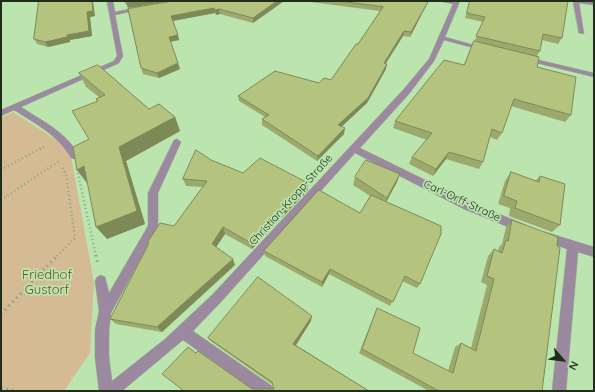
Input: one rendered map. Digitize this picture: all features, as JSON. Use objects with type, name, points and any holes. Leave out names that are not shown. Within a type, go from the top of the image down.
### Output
[{"type":"street","points":[[2,111],[15,107],[118,61],[120,56],[110,1]]},
{"type":"street","points":[[441,1],[457,2]]},
{"type":"street","points":[[582,33],[576,1],[594,3]]},
{"type":"street","name":"Christian-Kropp-Straße","points":[[112,391],[156,356],[183,332],[226,289],[429,65],[457,2]]},
{"type":"street","points":[[112,14],[143,9]]},
{"type":"street","points":[[442,38],[495,51]]},
{"type":"street","points":[[518,57],[594,75]]},
{"type":"street","points":[[15,107],[66,142],[73,151],[74,156]]},
{"type":"street","points":[[105,311],[153,227],[153,193],[177,142]]},
{"type":"street","name":"Carl-Orff-Straße","points":[[354,149],[468,206],[534,233],[594,252]]},
{"type":"street","points":[[559,391],[573,246]]},
{"type":"street","points":[[102,281],[105,311],[102,330],[102,356],[106,391]]},
{"type":"street","points":[[183,332],[267,391]]},
{"type":"path","points":[[40,142],[50,150]]},
{"type":"path","points":[[1,170],[46,146]]},
{"type":"path","points":[[1,314],[75,238],[66,174],[60,161],[55,155]]},
{"type":"path","points":[[74,156],[102,281]]},
{"type":"path","points":[[1,200],[60,161]]},
{"type":"path","points":[[1,388],[15,391]]},
{"type":"green space","name":"Friedhof Gustorf","points":[[13,112],[58,141],[71,156],[94,283],[90,353],[64,391],[1,391],[1,118]]},
{"type":"building","points":[[39,1],[92,1],[93,11],[87,12],[89,31],[67,35],[67,37],[45,42],[34,39]]},
{"type":"building","points":[[125,1],[141,1],[126,3]]},
{"type":"building","points":[[173,1],[277,1],[253,18],[219,9],[215,10],[214,8],[171,16],[178,35],[169,37],[178,63],[157,73],[141,68],[128,9]]},
{"type":"building","points":[[340,1],[428,2],[411,32],[404,31],[384,63],[387,64],[368,98],[338,125],[345,128],[318,156],[262,119],[269,115],[238,96],[275,71],[319,83],[324,78],[331,80],[383,7]]},
{"type":"building","points":[[470,1],[568,1],[562,38],[543,34],[540,51],[476,36],[485,17],[467,13]]},
{"type":"building","points":[[474,41],[539,57],[537,67],[576,77],[571,115],[514,99],[502,133],[492,129],[483,162],[449,152],[436,169],[412,157],[432,133],[395,121],[444,60],[464,65]]},
{"type":"building","points":[[98,65],[149,109],[159,104],[175,117],[119,147],[137,211],[96,227],[84,166],[77,170],[73,147],[89,139],[72,111],[98,101],[96,99],[105,95],[79,73]]},
{"type":"building","points":[[196,150],[211,160],[243,173],[260,158],[308,183],[251,243],[223,227],[212,244],[233,259],[157,327],[110,319],[149,243],[147,243],[160,223],[174,226],[207,181],[183,179]]},
{"type":"building","points":[[366,160],[400,174],[387,198],[355,177]]},
{"type":"building","points":[[511,172],[539,182],[540,176],[565,184],[560,225],[515,208],[517,201],[504,196]]},
{"type":"building","points":[[319,190],[360,213],[371,195],[441,226],[441,234],[420,284],[405,276],[393,302],[330,269],[322,282],[264,251]]},
{"type":"building","points":[[512,220],[558,237],[557,246],[560,248],[542,391],[439,391],[362,349],[377,308],[420,328],[413,353],[453,373],[461,343],[476,351],[494,279],[487,276],[494,249],[502,253],[506,240],[508,241]]},
{"type":"building","points":[[258,277],[312,316],[293,344],[369,391],[184,391],[162,374],[188,347],[196,353],[198,351],[252,389],[274,389],[272,382],[208,338]]}]
